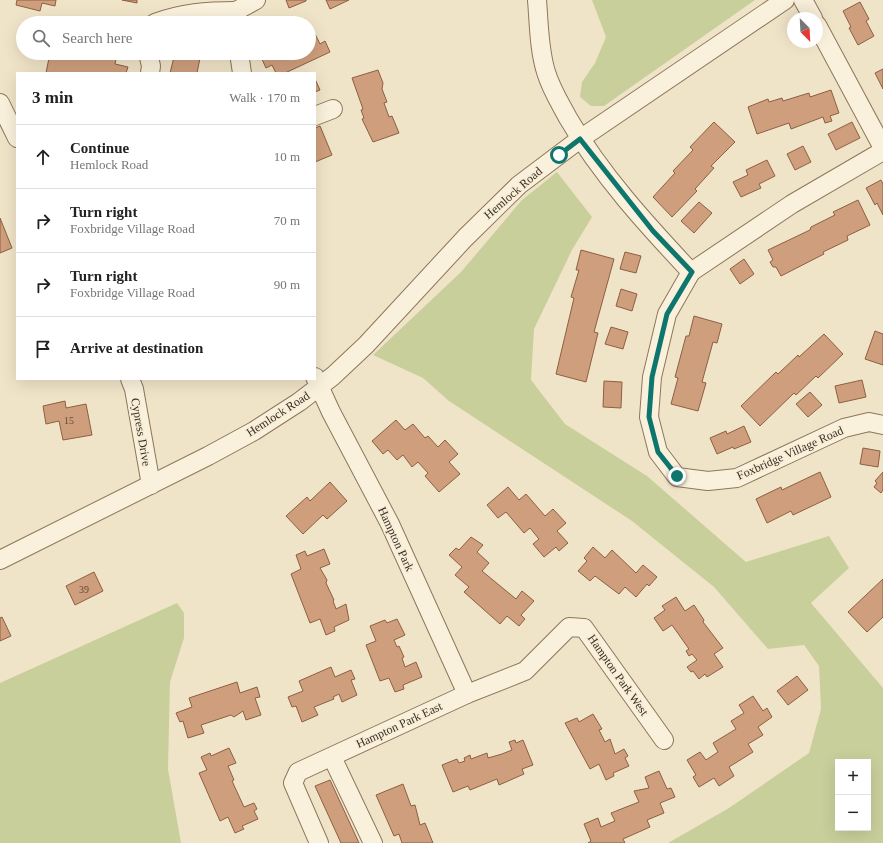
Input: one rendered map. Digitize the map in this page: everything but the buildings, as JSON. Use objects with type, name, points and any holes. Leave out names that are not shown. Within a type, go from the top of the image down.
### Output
[{"type":"street","points":[[237,16],[256,0]]},
{"type":"street","points":[[537,0],[545,72],[554,93],[580,139],[653,231],[692,272]]},
{"type":"street","name":"Hemlock Road","points":[[0,560],[151,485],[254,431],[293,406],[317,382],[366,345],[499,203],[537,171],[580,139],[785,0]]},
{"type":"street","points":[[803,0],[810,12]]},
{"type":"street","points":[[179,16],[201,12],[229,16]]},
{"type":"street","name":"Foxbridge Village Road","points":[[823,36],[883,150],[792,204],[692,272],[667,314],[652,377],[649,417],[658,452],[677,476],[708,481],[737,478],[844,428],[869,422],[883,425]]},
{"type":"street","points":[[150,60],[150,72]]},
{"type":"street","points":[[240,60],[242,72]]},
{"type":"street","points":[[0,103],[16,136]]},
{"type":"street","points":[[316,116],[333,109]]},
{"type":"street","name":"Cypress Drive","points":[[130,380],[134,389],[151,485]]},
{"type":"street","name":"Hampton Park","points":[[317,382],[390,524],[467,694]]},
{"type":"street","name":"Hampton Park West","points":[[467,694],[525,671],[569,627],[584,628],[664,740]]},
{"type":"street","name":"Hampton Park East","points":[[319,843],[293,783],[298,772],[467,694]]},
{"type":"street","points":[[332,756],[373,843]]},
{"type":"green space","points":[[592,0],[755,0],[604,106],[591,106],[580,97],[582,82],[595,63],[606,37]]},
{"type":"green space","points":[[557,172],[592,217],[572,250],[534,329],[531,380],[565,424],[647,476],[746,562],[829,536],[849,568],[811,603],[883,688],[883,843],[668,843],[729,808],[809,753],[821,709],[819,666],[804,645],[768,649],[714,587],[632,521],[449,401],[423,378],[373,355],[461,272],[522,200]]},
{"type":"green space","points":[[177,603],[184,613],[184,638],[170,682],[168,769],[181,843],[0,843],[0,683]]},
{"type":"route","points":[[559,155],[580,139],[653,231],[692,272],[667,314],[652,377],[649,417],[658,452],[677,476]]}]
